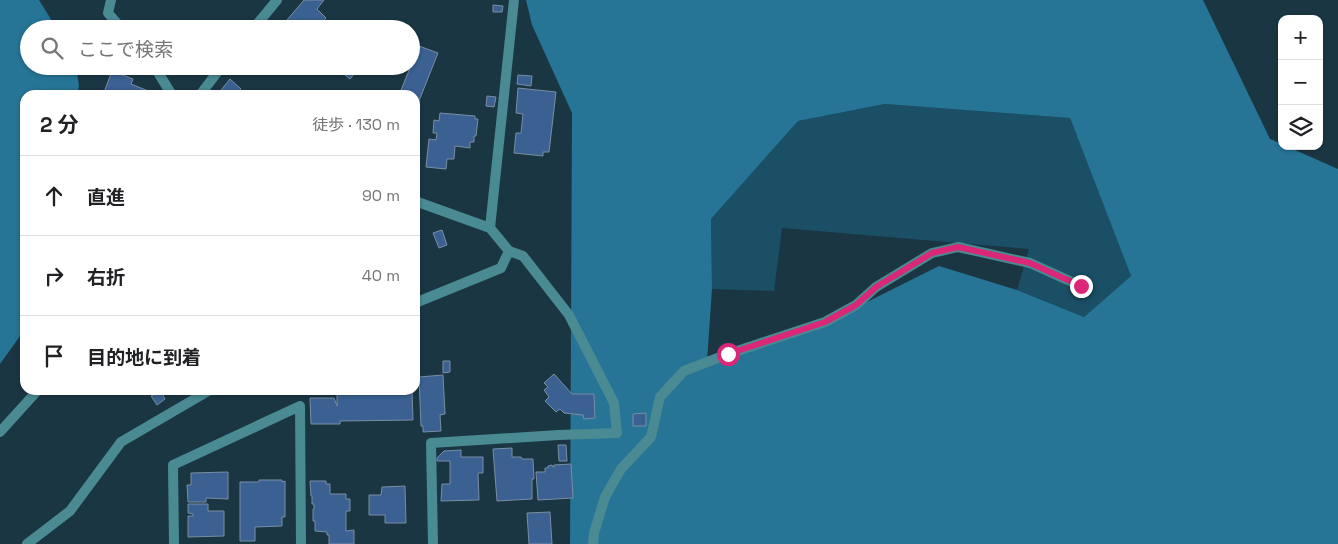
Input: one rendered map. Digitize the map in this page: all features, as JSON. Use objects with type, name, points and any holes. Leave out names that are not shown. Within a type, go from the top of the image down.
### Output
[{"type":"street","points":[[111,0],[108,14],[114,20]]},
{"type":"street","points":[[260,20],[277,0]]},
{"type":"street","points":[[490,228],[514,0]]},
{"type":"street","points":[[160,75],[169,90]]},
{"type":"street","points":[[204,90],[215,75]]},
{"type":"street","points":[[420,203],[490,228],[510,251],[523,256],[568,315],[614,403],[617,433],[431,443],[433,544]]},
{"type":"street","points":[[593,544],[594,533],[605,497],[621,469],[651,437],[660,397],[684,371],[728,354],[825,322],[856,305],[876,287],[932,253],[958,247],[1030,263],[1081,286]]},
{"type":"street","points":[[420,301],[501,268],[510,251]]},
{"type":"street","points":[[0,432],[33,395]]},
{"type":"street","points":[[26,544],[70,511],[121,442],[201,395]]},
{"type":"street","points":[[174,544],[173,465],[300,406],[301,544]]},
{"type":"shaded area","points":[[0,0],[39,0],[51,20],[20,20],[20,75],[77,75],[79,86],[78,90],[20,90],[20,336],[0,364]]},
{"type":"shaded area","points":[[526,0],[1203,0],[1270,139],[1278,142],[1278,150],[1295,150],[1338,169],[1338,544],[570,544],[572,113],[532,25]],"holes":[[[885,104],[1070,118],[1131,276],[1084,317],[1017,290],[939,266],[855,308],[707,361],[712,289],[711,219],[798,121]]]},
{"type":"shaded area","points":[[885,104],[1070,118],[1131,276],[1084,317],[1017,290],[1029,249],[782,228],[774,291],[712,289],[711,219],[798,121]]},
{"type":"building","points":[[304,0],[324,0],[317,9],[326,18],[324,20],[287,20]]},
{"type":"building","points":[[493,5],[503,6],[502,12],[493,12]]},
{"type":"building","points":[[420,46],[438,53],[420,98],[420,90],[401,90],[407,75],[420,75]]},
{"type":"building","points":[[110,75],[122,75],[133,79],[131,84],[146,90],[105,90]]},
{"type":"building","points":[[345,75],[353,75],[350,79]]},
{"type":"building","points":[[518,75],[532,76],[531,86],[517,84]]},
{"type":"building","points":[[230,79],[241,89],[240,90],[221,90]]},
{"type":"building","points":[[518,88],[556,92],[549,152],[543,152],[543,156],[514,153],[516,133],[521,133],[523,114],[516,113]]},
{"type":"building","points":[[487,96],[496,97],[494,107],[486,106]]},
{"type":"building","points":[[440,113],[475,116],[475,119],[478,119],[474,142],[470,142],[470,148],[455,146],[454,159],[447,159],[446,169],[426,167],[429,139],[436,140],[437,133],[433,133],[434,120],[439,121]]},
{"type":"building","points":[[442,230],[447,245],[439,248],[433,233]]},
{"type":"building","points":[[443,361],[450,361],[450,372],[443,373]]},
{"type":"building","points":[[554,374],[572,394],[594,394],[595,418],[584,419],[583,415],[564,413],[560,409],[556,412],[545,401],[549,397],[544,390],[548,387],[544,383]]},
{"type":"building","points":[[443,375],[445,414],[440,415],[441,431],[423,432],[423,426],[421,426],[420,377]]},
{"type":"building","points":[[163,395],[165,399],[157,405],[151,396]]},
{"type":"building","points":[[337,395],[412,395],[413,420],[340,421],[340,424],[311,424],[310,398],[334,398],[337,406]]},
{"type":"building","points":[[646,413],[646,426],[633,426],[633,414]]},
{"type":"building","points":[[558,445],[566,445],[567,461],[559,461]]},
{"type":"building","points":[[512,448],[512,457],[533,459],[532,499],[497,501],[493,449]]},
{"type":"building","points":[[461,450],[461,457],[483,457],[483,473],[478,473],[479,500],[441,501],[442,484],[450,484],[450,461],[437,461],[437,458],[444,451]]},
{"type":"building","points":[[571,464],[573,498],[538,500],[536,472],[545,472],[545,468],[552,465],[554,467],[554,465]]},
{"type":"building","points":[[228,472],[228,499],[206,498],[206,502],[188,502],[187,485],[191,485],[191,473]]},
{"type":"building","points":[[259,480],[285,481],[285,517],[282,517],[282,526],[255,527],[255,541],[240,541],[240,482],[259,482]]},
{"type":"building","points":[[310,481],[326,481],[326,484],[330,484],[330,494],[346,494],[346,499],[350,499],[350,511],[346,511],[346,531],[354,530],[354,544],[329,544],[327,532],[315,531],[315,521],[313,521],[314,504],[312,504]]},
{"type":"building","points":[[405,486],[406,523],[385,523],[385,515],[369,515],[369,495],[381,495],[382,487]]},
{"type":"building","points":[[188,504],[208,504],[208,511],[224,511],[224,536],[188,537],[188,516],[193,516],[193,514],[188,513]]},
{"type":"building","points":[[550,512],[552,544],[529,544],[527,513]]},
{"type":"route","points":[[728,354],[825,322],[856,305],[876,287],[932,253],[958,247],[1030,263],[1081,286]]}]
